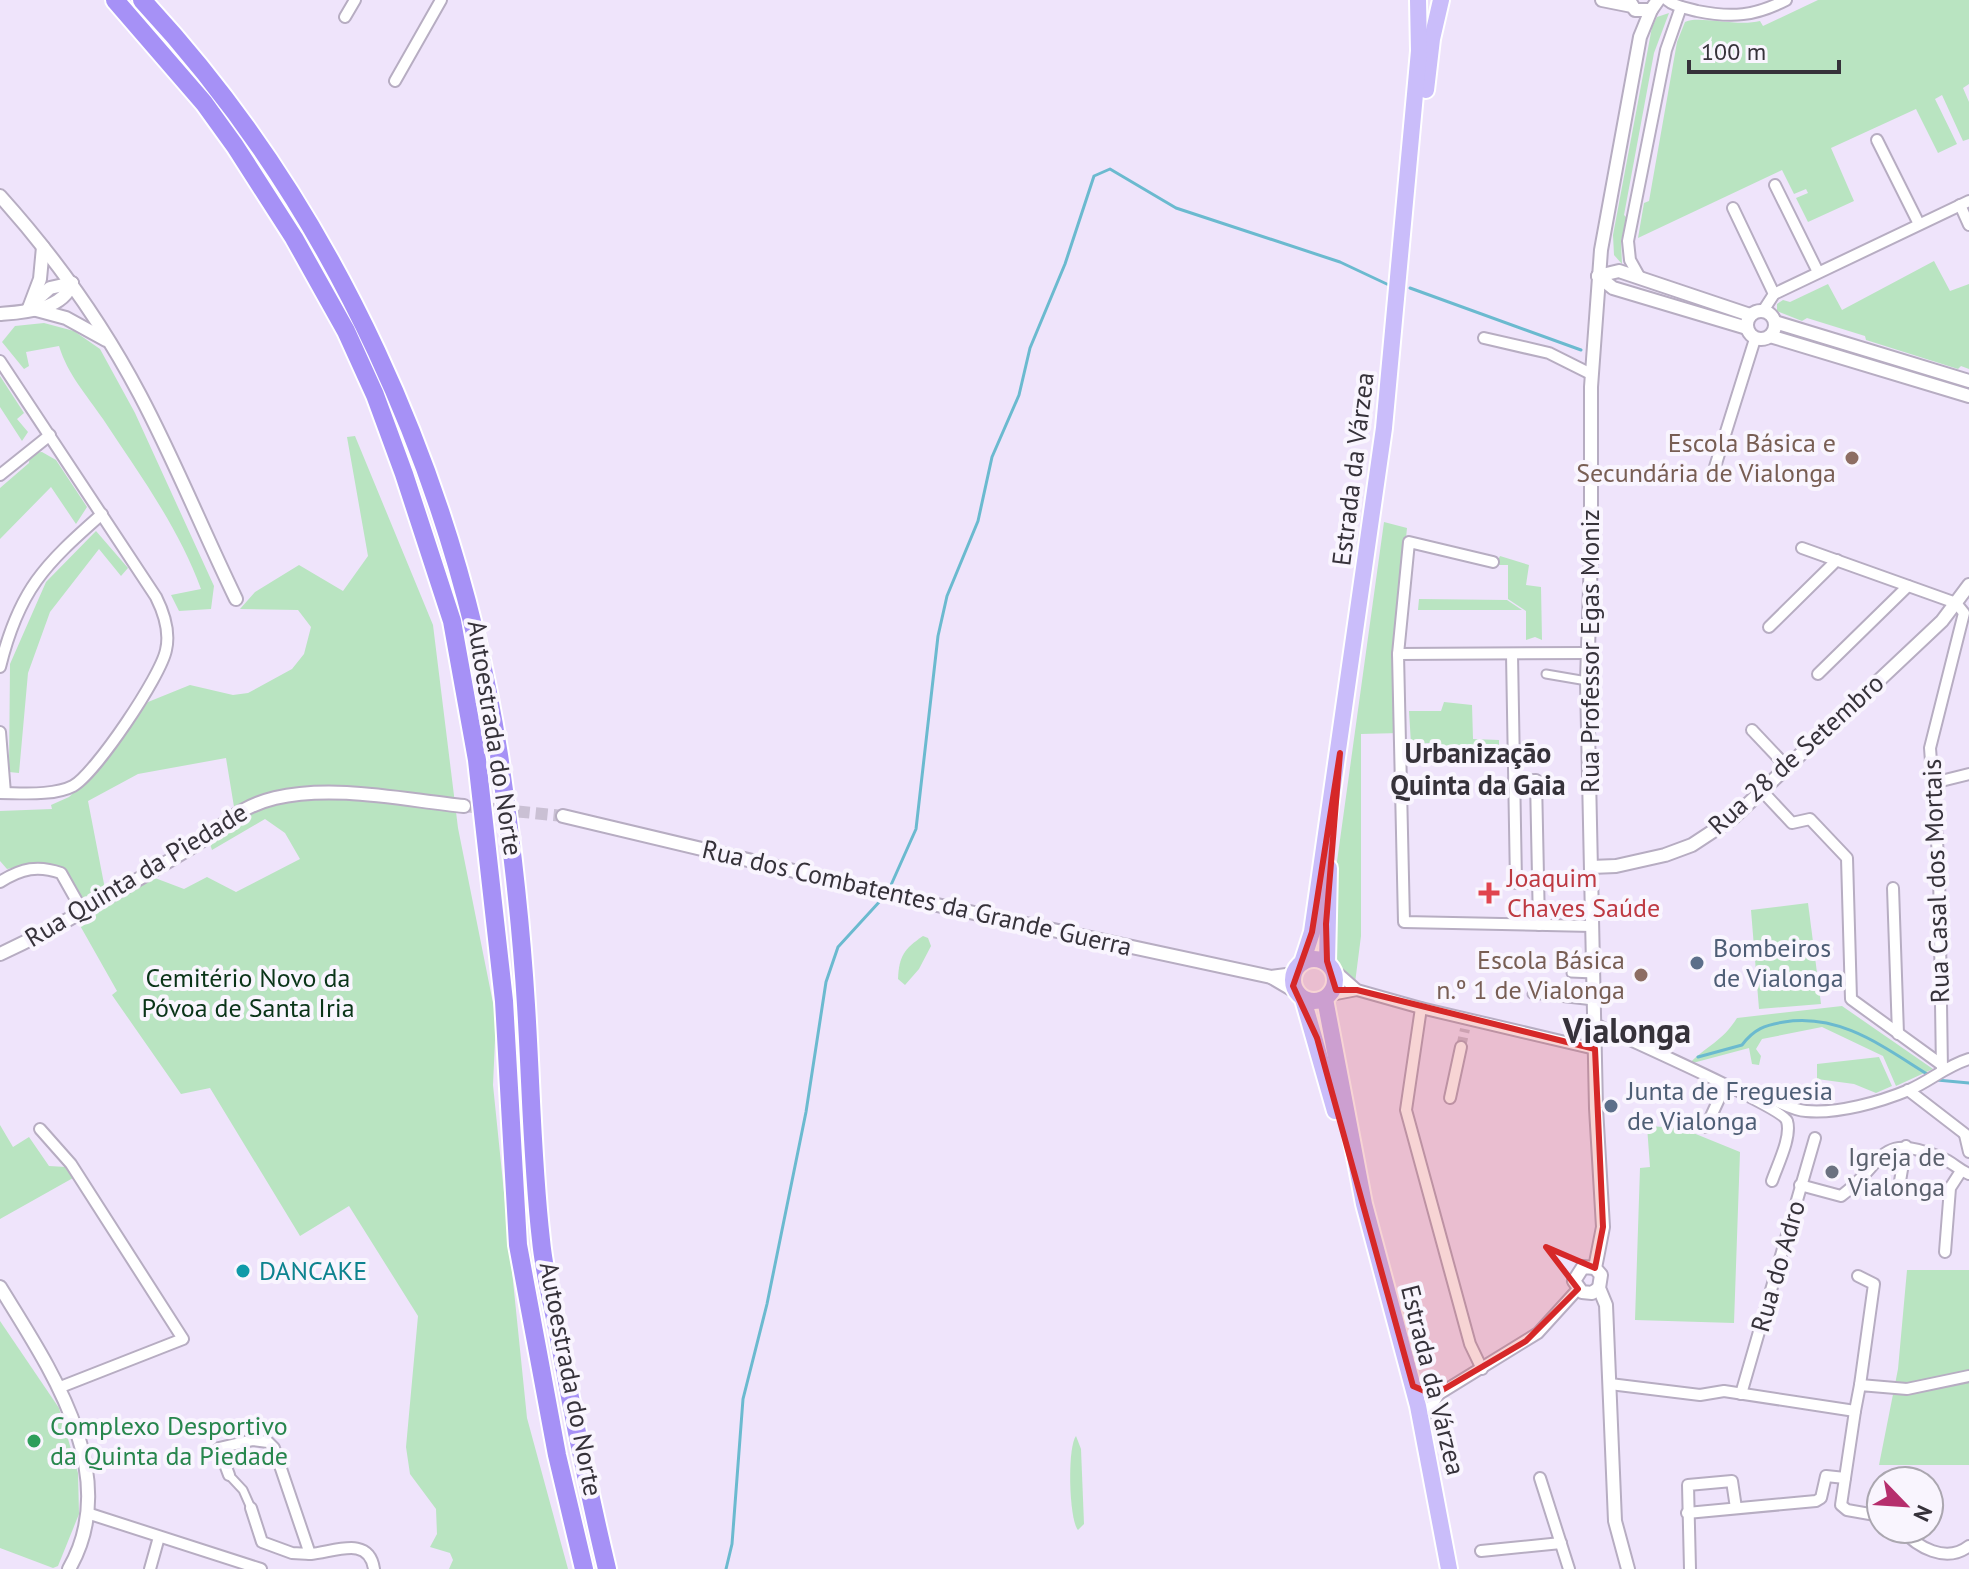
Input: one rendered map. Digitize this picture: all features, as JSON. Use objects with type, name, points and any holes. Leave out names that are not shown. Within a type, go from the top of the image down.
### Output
[{"type":"highway","name":"Autoestrada do Norte","points":[[115,0],[204,103],[235,146],[294,238],[346,331],[390,434],[452,621],[477,760],[504,1001],[518,1245],[557,1455],[584,1569]]},
{"type":"highway","name":"Autoestrada do Norte","points":[[142,0],[198,65],[247,130],[298,208],[357,314],[425,464],[474,617],[499,757],[526,998],[541,1242],[579,1450],[607,1569]]},
{"type":"main road","name":"Estrada da Várzea","points":[[1418,0],[1420,36],[1408,190],[1384,428],[1340,753],[1312,932],[1298,982],[1317,1038],[1345,1149],[1364,1204],[1413,1386],[1449,1569]]},
{"type":"main road","points":[[1427,0],[1434,0]]},
{"type":"main road","name":"Estrada da Várzea","points":[[1408,190],[1441,0]]},
{"type":"main road","name":"Estrada da Várzea","points":[[1340,753],[1328,881],[1329,966],[1336,982],[1328,997],[1364,1204]]},
{"type":"main road","points":[[1328,997],[1313,1002],[1298,982],[1314,959],[1329,966]]},
{"type":"street","points":[[345,17],[355,0]]},
{"type":"street","points":[[395,81],[441,0]]},
{"type":"street","points":[[1604,0],[1632,5],[1673,4],[1734,17],[1751,15],[1786,0]]},
{"type":"street","points":[[1640,278],[1630,260],[1628,241],[1673,4]]},
{"type":"street","name":"Rua Professor Egas Moniz","points":[[1632,5],[1640,37]]},
{"type":"street","name":"Rua Professor Egas Moniz","points":[[1628,1569],[1615,1521],[1606,1305],[1599,1288],[1601,1279],[1595,1268],[1603,1227],[1595,1049],[1587,681],[1591,374],[1601,250],[1640,37],[1654,6]]},
{"type":"street","points":[[1877,140],[1919,224]]},
{"type":"street","points":[[1775,185],[1818,272]]},
{"type":"street","points":[[0,196],[72,283],[110,342],[141,396],[236,599]]},
{"type":"street","points":[[1714,470],[1754,323],[1774,294],[1964,203],[1969,225]]},
{"type":"street","points":[[1733,208],[1774,294]]},
{"type":"street","points":[[29,308],[40,279],[43,247]]},
{"type":"street","points":[[1601,250],[1619,271],[1754,323],[1770,336],[1969,396]]},
{"type":"street","points":[[1598,276],[1619,271]]},
{"type":"street","points":[[1598,276],[1613,288],[1754,323],[1775,322],[1969,381]]},
{"type":"street","points":[[29,308],[50,288],[72,283]]},
{"type":"street","points":[[1595,301],[1613,288]]},
{"type":"street","points":[[0,323],[5,313],[29,308],[66,318],[110,342]]},
{"type":"street","points":[[1770,336],[1775,322]]},
{"type":"street","points":[[1484,338],[1549,353],[1591,374]]},
{"type":"street","points":[[0,361],[158,600],[167,629],[167,649],[159,672],[91,769],[74,786],[3,793],[0,732]]},
{"type":"street","points":[[0,475],[50,435]]},
{"type":"street","points":[[0,667],[23,597],[41,572],[102,514]]},
{"type":"street","points":[[1493,562],[1409,542],[1398,654],[1404,922],[1592,926]]},
{"type":"street","points":[[1802,548],[1956,603]]},
{"type":"street","points":[[1769,627],[1837,560]]},
{"type":"street","name":"Rua 28 de Setembro","points":[[1591,867],[1616,866],[1692,845],[1763,792],[1942,621],[1969,585]]},
{"type":"street","points":[[1818,674],[1908,586]]},
{"type":"street","name":"Rua Casal dos Mortais","points":[[1942,1067],[1939,862],[1931,741],[1965,620],[1956,603]]},
{"type":"street","points":[[1398,654],[1587,653]]},
{"type":"street","points":[[1512,654],[1516,883],[1538,882]]},
{"type":"street","points":[[1546,674],[1587,681]]},
{"type":"street","points":[[1752,730],[1788,768]]},
{"type":"street","points":[[1933,783],[1969,774]]},
{"type":"street","points":[[1514,781],[1536,780],[1539,925]]},
{"type":"street","points":[[1763,792],[1792,823],[1810,819],[1845,855],[1851,999],[1942,1067]]},
{"type":"street","name":"Rua Quinta da Piedade","points":[[0,954],[83,912],[198,843],[241,809],[303,794],[365,796],[464,806]]},
{"type":"street","name":"Rua dos Combatentes da Grande Guerra","points":[[563,816],[937,905],[1298,982]]},
{"type":"street","points":[[0,882],[14,873],[41,866],[61,873],[83,912]]},
{"type":"street","points":[[1893,888],[1898,1034]]},
{"type":"street","points":[[1329,966],[1357,990],[1467,1024],[1595,1049]]},
{"type":"street","points":[[1571,973],[1594,974]]},
{"type":"street","points":[[1328,997],[1357,990]]},
{"type":"street","points":[[1532,994],[1594,1001]]},
{"type":"street","points":[[1421,1008],[1406,1110],[1470,1344],[1482,1369]]},
{"type":"street","points":[[1595,1024],[1748,1095],[1787,1121],[1772,1181]]},
{"type":"street","points":[[1450,1098],[1461,1047]]},
{"type":"street","points":[[1748,1095],[1772,1097],[1798,1110],[1857,1106],[1908,1090],[1942,1067],[1969,1059]]},
{"type":"street","points":[[1706,1127],[1725,1086]]},
{"type":"street","points":[[1908,1090],[1967,1136],[1969,1152]]},
{"type":"street","points":[[40,1129],[71,1164],[183,1339],[58,1388]]},
{"type":"street","name":"Rua do Adro","points":[[1741,1394],[1815,1138]]},
{"type":"street","points":[[1898,1193],[1906,1146]]},
{"type":"street","points":[[1800,1185],[1841,1196],[1887,1151],[1906,1146],[1944,1158],[1965,1173],[1950,1188],[1945,1252]]},
{"type":"street","points":[[1900,1178],[1914,1180]]},
{"type":"street","name":"Rua Professor Egas Moniz","points":[[1578,1289],[1574,1281],[1576,1272],[1583,1267],[1595,1268]]},
{"type":"street","points":[[1858,1276],[1874,1284],[1841,1505],[1847,1510],[1865,1513]]},
{"type":"street","points":[[0,1287],[58,1388],[74,1423],[84,1458],[87,1513],[82,1538],[69,1569]]},
{"type":"street","points":[[1423,1429],[1425,1412],[1439,1394],[1538,1333],[1578,1289],[1587,1293],[1599,1288]]},
{"type":"street","points":[[1860,1385],[1920,1387],[1969,1376]]},
{"type":"street","points":[[1610,1384],[1670,1391],[1741,1394],[1855,1411]]},
{"type":"street","points":[[1413,1386],[1427,1395],[1439,1394]]},
{"type":"street","points":[[310,1554],[279,1461],[268,1442],[253,1440],[219,1448],[229,1475],[243,1490],[262,1542],[292,1553],[310,1554],[343,1546],[364,1550],[372,1560],[374,1569]]},
{"type":"street","points":[[1687,1513],[1818,1501],[1826,1476],[1845,1478]]},
{"type":"street","points":[[1540,1478],[1569,1569]]},
{"type":"street","points":[[1690,1569],[1687,1487],[1691,1482],[1731,1481],[1735,1485],[1736,1508]]},
{"type":"street","points":[[87,1513],[261,1569]]},
{"type":"street","points":[[150,1569],[159,1537]]},
{"type":"street","points":[[1481,1551],[1561,1543]]},
{"type":"street","points":[[1919,1545],[1931,1551],[1958,1553],[1969,1546]]},
{"type":"highlighted area","points":[[1340,753],[1326,924],[1327,961],[1336,990],[1357,990],[1595,1049],[1603,1227],[1595,1268],[1546,1247],[1578,1289],[1526,1341],[1434,1395],[1413,1386],[1317,1038],[1293,986],[1312,932]]},
{"type":"green space","points":[[1818,0],[1969,0],[1969,84],[1963,88],[1969,102],[1969,139],[1963,141],[1942,95],[1935,99],[1957,144],[1938,153],[1916,109],[1831,148],[1854,201],[1808,222],[1796,198],[1808,193],[1806,189],[1794,194],[1782,170],[1638,238],[1644,203],[1649,201],[1677,42],[1685,22],[1760,21],[1763,26]]},
{"type":"green space","points":[[1669,13],[1654,53],[1624,215],[1627,218],[1621,241],[1622,264],[1614,255],[1613,235],[1652,27],[1657,17]]},
{"type":"green space","points":[[1934,261],[1950,291],[1969,284],[1969,369],[1961,366],[1958,369],[1866,340],[1865,336],[1807,318],[1802,321],[1777,311],[1777,304],[1783,300],[1790,302],[1828,284],[1842,310]]},
{"type":"green space","points":[[44,323],[74,331],[100,349],[135,413],[214,586],[211,609],[179,611],[171,595],[201,589],[192,566],[157,501],[72,375],[59,346],[26,352],[29,366],[24,369],[2,342],[15,326]]},
{"type":"green space","points":[[0,376],[24,413],[17,419],[28,432],[22,441],[0,407]]},
{"type":"green space","name":"Cemitério Novo da Póvoa de Santa Iria","points":[[355,436],[433,625],[458,828],[496,1018],[493,1085],[527,1418],[568,1569],[449,1569],[453,1560],[450,1553],[430,1547],[437,1534],[436,1509],[410,1474],[406,1447],[418,1316],[349,1206],[300,1236],[210,1088],[181,1094],[112,995],[117,991],[78,922],[155,878],[184,889],[207,877],[236,892],[300,859],[285,833],[265,819],[212,850],[210,844],[236,819],[226,758],[138,774],[88,801],[105,889],[84,904],[62,871],[46,864],[7,869],[0,861],[0,811],[52,809],[51,805],[69,797],[101,766],[148,702],[190,685],[233,695],[248,693],[292,669],[304,654],[311,627],[298,610],[240,609],[255,592],[299,565],[343,591],[368,556],[347,437]]},
{"type":"green space","points":[[42,452],[56,460],[87,507],[76,524],[51,487],[0,539],[0,488],[29,463],[30,453]]},
{"type":"green space","points":[[1384,522],[1407,528],[1394,658],[1400,733],[1361,734],[1361,936],[1355,983],[1341,970],[1334,951],[1335,876]]},
{"type":"green space","points":[[96,531],[128,568],[121,576],[99,549],[50,612],[28,673],[19,773],[9,772],[10,664],[46,582]]},
{"type":"green space","points":[[1500,556],[1529,565],[1526,585],[1541,587],[1542,640],[1535,637],[1526,640],[1526,611],[1508,599],[1508,565],[1495,565]]},
{"type":"green space","points":[[1419,599],[1507,600],[1522,610],[1418,610]]},
{"type":"green space","points":[[1444,702],[1472,705],[1473,739],[1499,740],[1499,755],[1430,743],[1411,744],[1409,711],[1441,711]]},
{"type":"green space","points":[[1808,903],[1821,1004],[1759,1009],[1751,910]]},
{"type":"green space","points":[[923,936],[928,938],[931,946],[919,969],[905,985],[898,979],[901,959],[907,949]]},
{"type":"green space","points":[[1842,1006],[1933,1069],[1896,1086],[1883,1056],[1822,1027],[1762,1039],[1756,1049],[1761,1056],[1759,1065],[1752,1064],[1749,1048],[1689,1064],[1726,1033],[1737,1018]]},
{"type":"green space","points":[[1879,1057],[1892,1086],[1876,1093],[1854,1084],[1817,1079],[1817,1064]]},
{"type":"green space","points":[[0,1125],[13,1147],[29,1137],[49,1166],[66,1167],[73,1178],[0,1219]]},
{"type":"green space","points":[[1647,1126],[1681,1128],[1740,1152],[1734,1323],[1635,1320],[1640,1168],[1650,1167]]},
{"type":"green space","points":[[1907,1270],[1969,1270],[1969,1465],[1879,1465],[1898,1369]]},
{"type":"green space","name":"Complexo Desportivo da Quinta da Piedade","points":[[0,1321],[59,1408],[78,1473],[79,1514],[58,1566],[53,1568],[0,1548]]},
{"type":"green space","points":[[1076,1436],[1081,1449],[1084,1524],[1078,1530],[1070,1484],[1071,1454]]},
{"type":"waterway","points":[[891,885],[916,829],[938,636],[947,596],[978,521],[992,457],[1019,395],[1030,348],[1065,264],[1094,176],[1110,169],[1176,208],[1340,262],[1391,286]]},
{"type":"waterway","points":[[1410,288],[1581,350]]},
{"type":"waterway","points":[[726,1569],[732,1544],[743,1399],[767,1304],[806,1112],[826,982],[838,947],[881,900]]},
{"type":"waterway","points":[[1698,1057],[1742,1045],[1766,1026],[1784,1022],[1823,1022],[1859,1034],[1927,1074]]},
{"type":"waterway","points":[[1937,1080],[1969,1083]]},
{"type":"tunnel","points":[[464,806],[563,816]]},
{"type":"tunnel","points":[[1461,1047],[1465,1029]]},
{"type":"place","name":"Escola Básica e Secundária de Vialonga","points":[[1852,458]]},
{"type":"place","name":"Joaquim Chaves Saúde","points":[[1489,893]]},
{"type":"place","name":"Bombeiros de Vialonga","points":[[1697,963]]},
{"type":"place","name":"Escola Básica n.º 1 de Vialonga","points":[[1641,975]]},
{"type":"place","name":"Junta de Freguesia de Vialonga","points":[[1611,1106]]},
{"type":"place","name":"Igreja de Vialonga","points":[[1832,1172]]},
{"type":"place","name":"DANCAKE","points":[[243,1271]]},
{"type":"place","name":"Complexo Desportivo da Quinta da Piedade","points":[[34,1441]]},
{"type":"district","name":"Urbanização Quinta da Gaia","points":[[1478,769]]},
{"type":"district","name":"Vialonga","points":[[1627,1031]]}]
